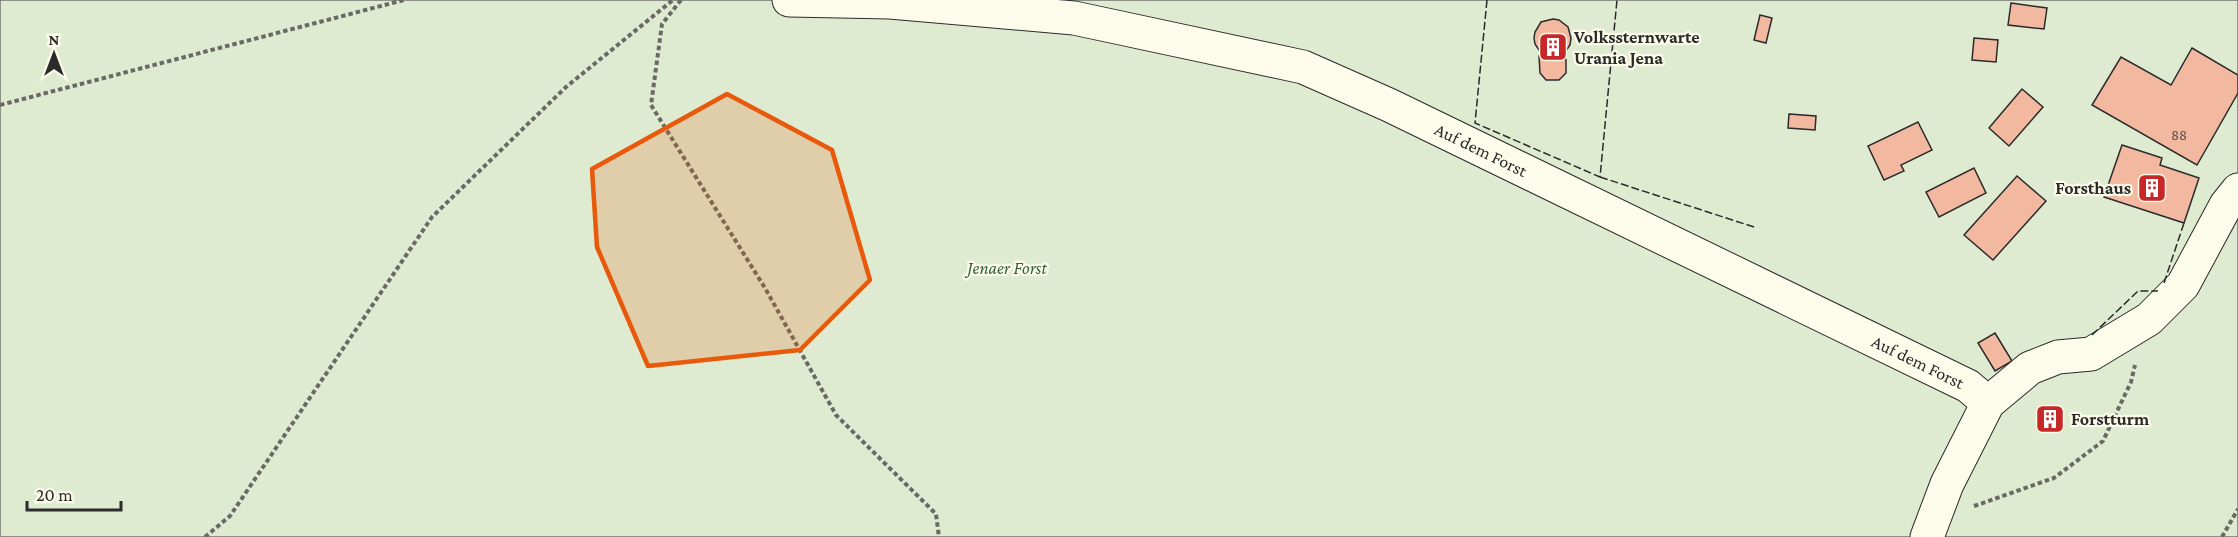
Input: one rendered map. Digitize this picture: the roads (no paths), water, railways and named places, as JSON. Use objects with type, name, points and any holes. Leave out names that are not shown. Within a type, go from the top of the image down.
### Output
[{"type":"lane","name":"Auf dem Forst","points":[[789,0],[890,2],[1074,18],[1303,67],[1389,105],[1968,386],[1988,403]]},
{"type":"lane","points":[[1928,537],[1947,484],[1988,403],[2030,368],[2058,357],[2091,354],[2149,319],[2183,285],[2226,205],[2238,190]]},
{"type":"place","name":"Volkssternwarte Urania Jena","points":[[1553,47]]},
{"type":"place","name":"Forsthaus","points":[[2152,188]]},
{"type":"place","name":"Forstturm","points":[[2050,419]]},
{"type":"park label","name":"Jenaer Forst","points":[[1007,268]]}]
